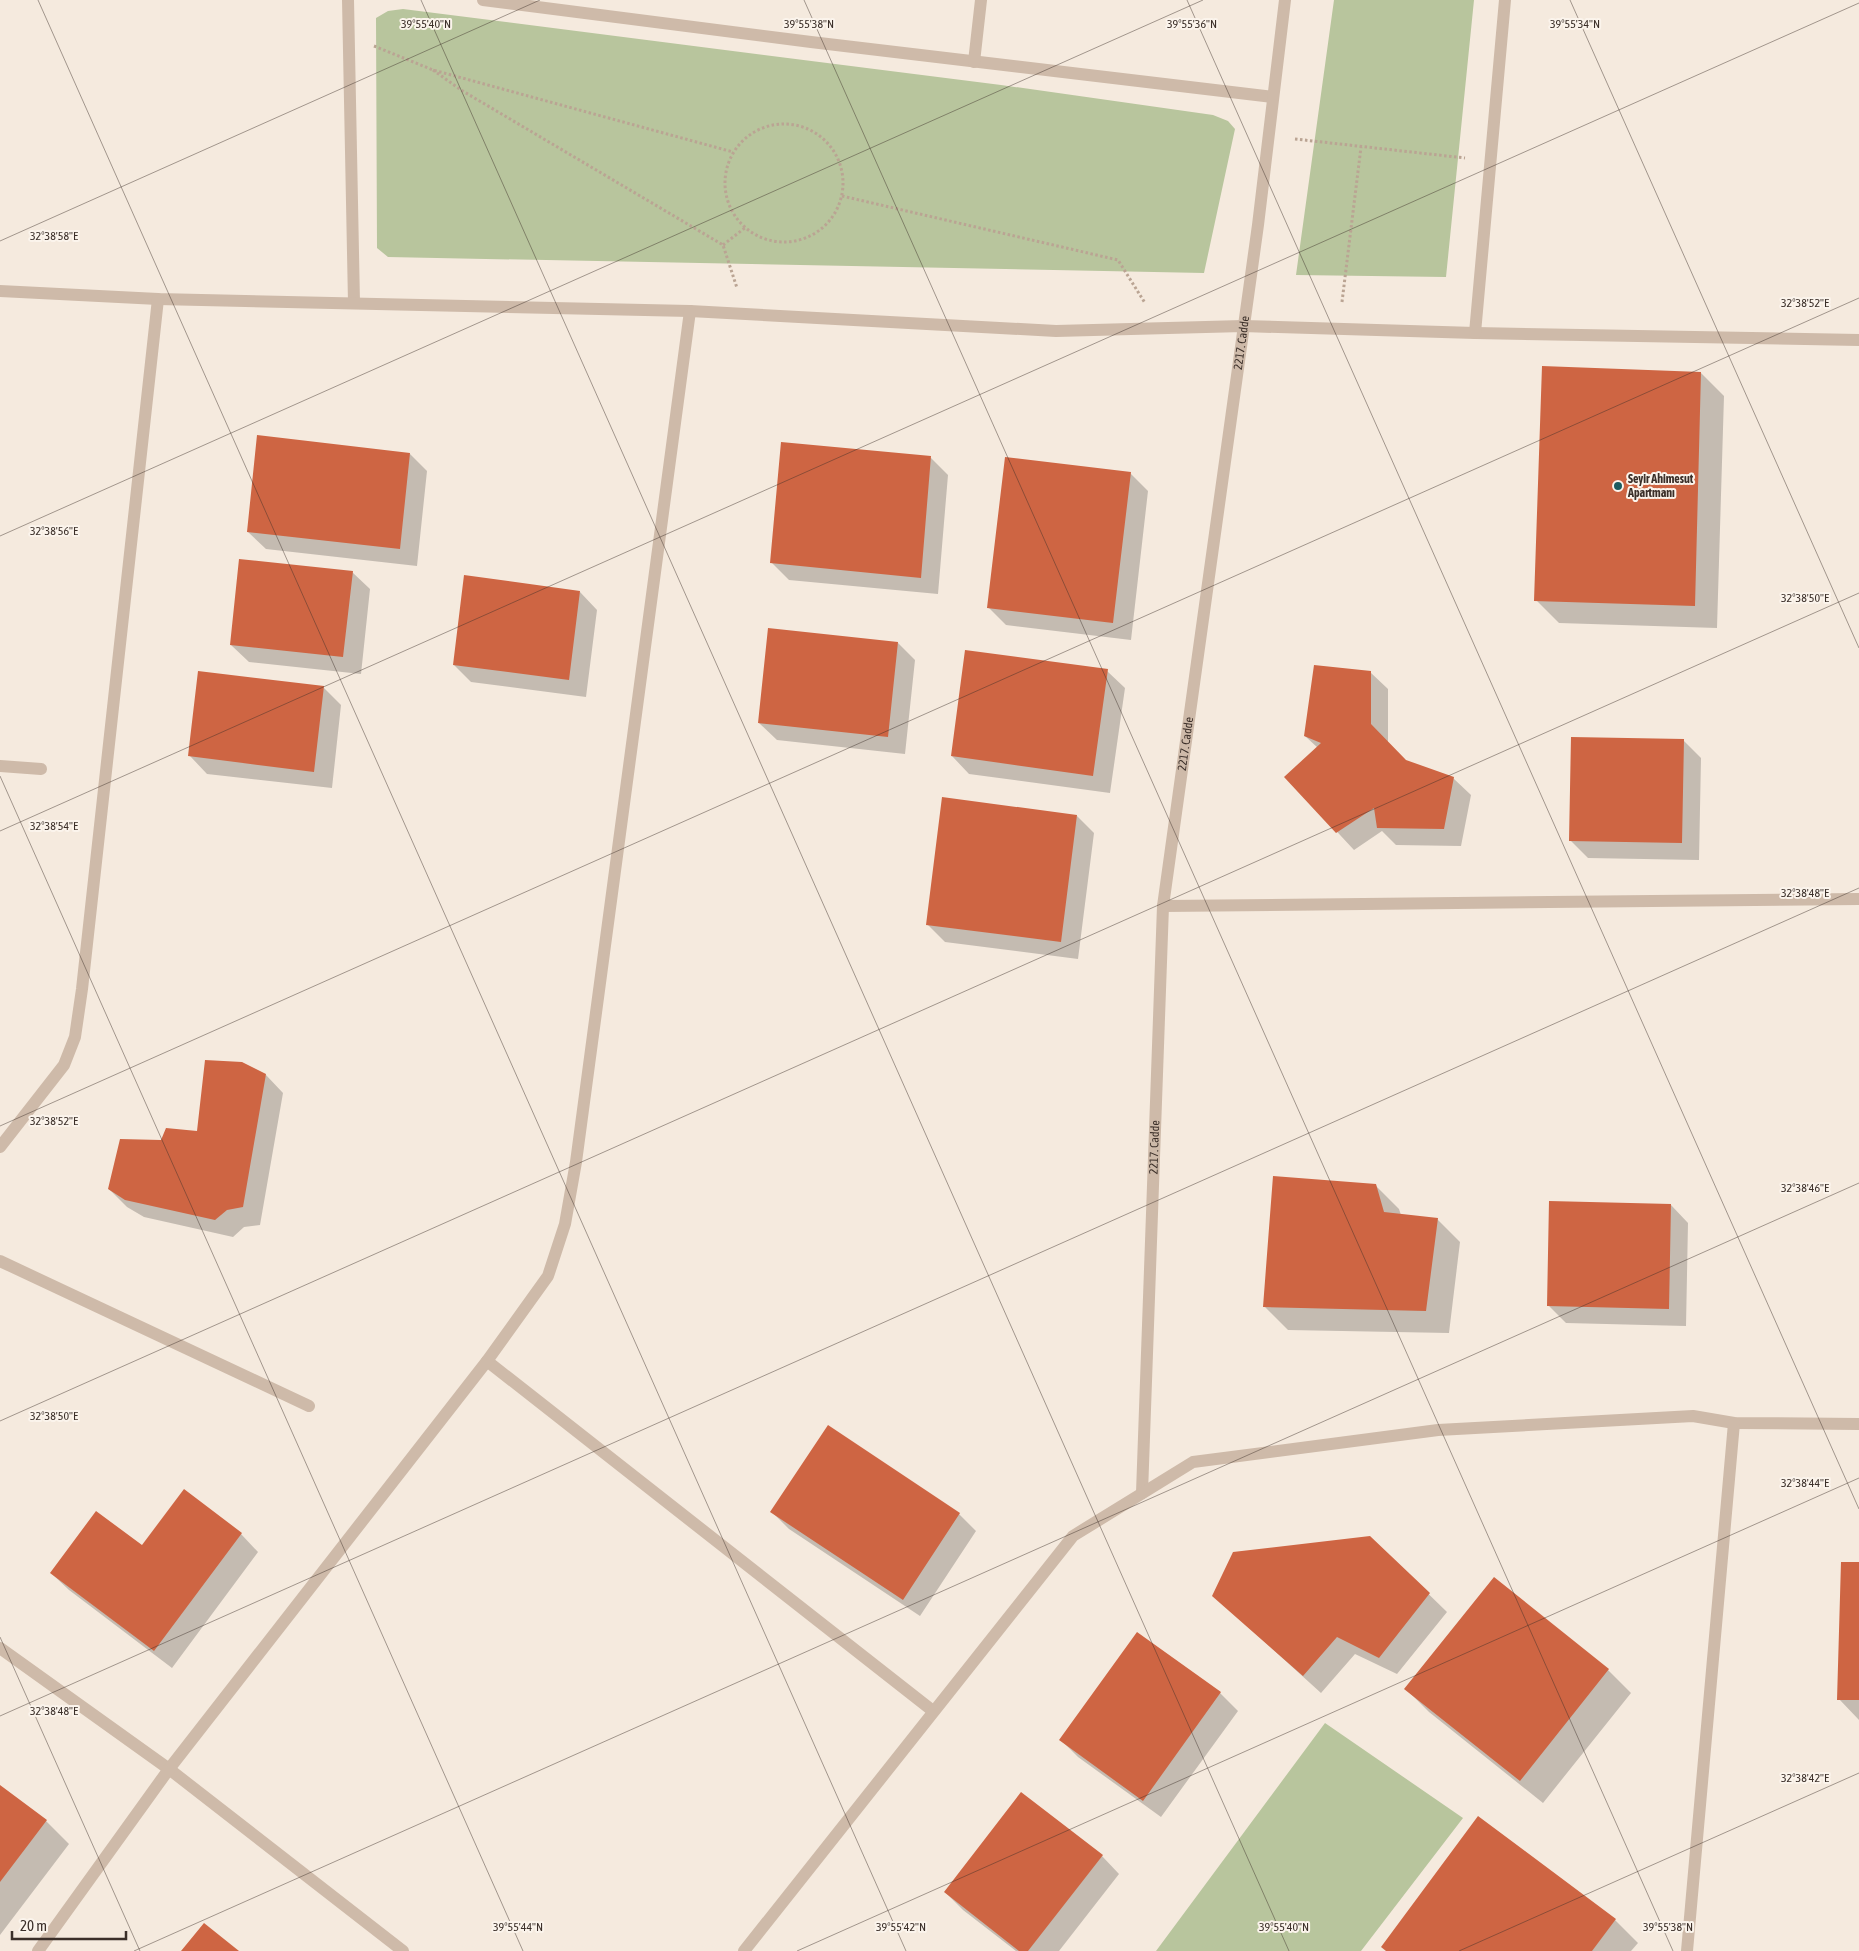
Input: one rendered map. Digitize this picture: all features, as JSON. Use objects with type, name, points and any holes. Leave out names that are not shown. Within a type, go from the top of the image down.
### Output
[{"type":"street","points":[[348,0],[354,303]]},
{"type":"street","points":[[483,0],[974,62],[1273,97]]},
{"type":"street","points":[[974,62],[981,0]]},
{"type":"street","name":"2217. Cadde","points":[[1142,1493],[1162,906],[1243,326],[1285,0]]},
{"type":"street","points":[[1475,333],[1505,0]]},
{"type":"street","points":[[0,291],[158,299],[690,311],[1056,331],[1243,326],[1475,333],[1859,340]]},
{"type":"street","points":[[0,1147],[64,1065],[75,1037],[82,989],[158,299]]},
{"type":"street","points":[[38,1951],[170,1769],[487,1361],[548,1276],[565,1224],[579,1142],[690,311]]},
{"type":"street","points":[[0,766],[41,770]]},
{"type":"street","points":[[1162,906],[1859,899]]},
{"type":"street","points":[[0,1261],[309,1406]]},
{"type":"street","points":[[487,1361],[933,1711]]},
{"type":"street","points":[[744,1951],[1073,1536],[1193,1462],[1438,1430],[1693,1416],[1734,1423],[1859,1424]]},
{"type":"street","points":[[1687,1951],[1734,1423]]},
{"type":"street","points":[[0,1648],[170,1769],[403,1951]]},
{"type":"path","points":[[349,36],[433,70],[733,152]]},
{"type":"path","points":[[433,70],[461,90],[723,244],[746,314]]},
{"type":"path","points":[[779,123],[798,125],[815,132],[829,144],[841,168],[843,178],[842,196],[835,214],[823,228],[807,238],[789,242],[771,241],[754,234],[739,221],[729,206],[725,187],[726,169],[733,152],[745,137],[761,128],[779,123]]},
{"type":"path","points":[[1268,136],[1490,161]]},
{"type":"path","points":[[1338,329],[1361,147]]},
{"type":"path","points":[[842,196],[1118,260],[1162,328]]},
{"type":"path","points":[[723,244],[746,227]]},
{"type":"green space","points":[[1334,0],[1474,0],[1446,277],[1296,275]]},
{"type":"green space","points":[[403,9],[1001,85],[1213,115],[1228,121],[1235,129],[1204,273],[388,257],[377,248],[376,18],[388,11]]},
{"type":"green space","points":[[1325,1723],[1463,1818],[1361,1951],[1156,1951]]},
{"type":"building","name":"Seyir Ahimesut Apartmanı","points":[[1542,366],[1701,372],[1695,606],[1534,601]]},
{"type":"building","points":[[257,435],[410,453],[400,549],[247,532]]},
{"type":"building","points":[[781,442],[931,456],[921,578],[770,563]]},
{"type":"building","points":[[1005,457],[1131,472],[1113,623],[987,608]]},
{"type":"building","points":[[239,559],[353,571],[343,657],[230,645]]},
{"type":"building","points":[[464,575],[580,591],[569,680],[453,665]]},
{"type":"building","points":[[768,628],[898,642],[888,737],[758,723]]},
{"type":"building","points":[[965,650],[1108,669],[1093,776],[951,756]]},
{"type":"building","points":[[1314,665],[1371,671],[1371,724],[1406,760],[1454,777],[1444,829],[1377,828],[1374,808],[1336,833],[1284,777],[1321,743],[1304,736]]},
{"type":"building","points":[[198,671],[324,686],[314,772],[188,756]]},
{"type":"building","points":[[1571,737],[1684,739],[1682,843],[1569,841]]},
{"type":"building","points":[[942,797],[1077,815],[1061,942],[926,925]]},
{"type":"building","points":[[205,1060],[242,1062],[266,1074],[243,1207],[227,1210],[215,1220],[125,1200],[108,1189],[120,1139],[161,1140],[166,1128],[197,1131]]},
{"type":"building","points":[[1273,1176],[1376,1184],[1384,1212],[1438,1218],[1426,1311],[1263,1307]]},
{"type":"building","points":[[1549,1201],[1671,1204],[1669,1309],[1547,1306]]},
{"type":"building","points":[[828,1425],[960,1513],[903,1600],[770,1512]]},
{"type":"building","points":[[184,1489],[242,1533],[154,1651],[50,1573],[96,1511],[142,1545]]},
{"type":"building","points":[[1370,1536],[1430,1593],[1379,1658],[1337,1637],[1303,1676],[1212,1596],[1233,1552]]},
{"type":"building","points":[[1841,1562],[1859,1562],[1859,1700],[1837,1700]]},
{"type":"building","points":[[1494,1577],[1609,1669],[1520,1781],[1404,1689]]},
{"type":"building","points":[[1137,1632],[1221,1692],[1143,1801],[1059,1740]]},
{"type":"building","points":[[0,1785],[47,1820],[0,1882]]},
{"type":"building","points":[[1021,1792],[1103,1855],[1028,1951],[1019,1951],[944,1892]]},
{"type":"building","points":[[1478,1816],[1616,1919],[1592,1951],[1386,1951],[1381,1947]]},
{"type":"building","points":[[204,1923],[239,1951],[181,1951]]},
{"type":"place","name":"Seyir Ahimesut Apartmanı","points":[[1618,486]]}]
